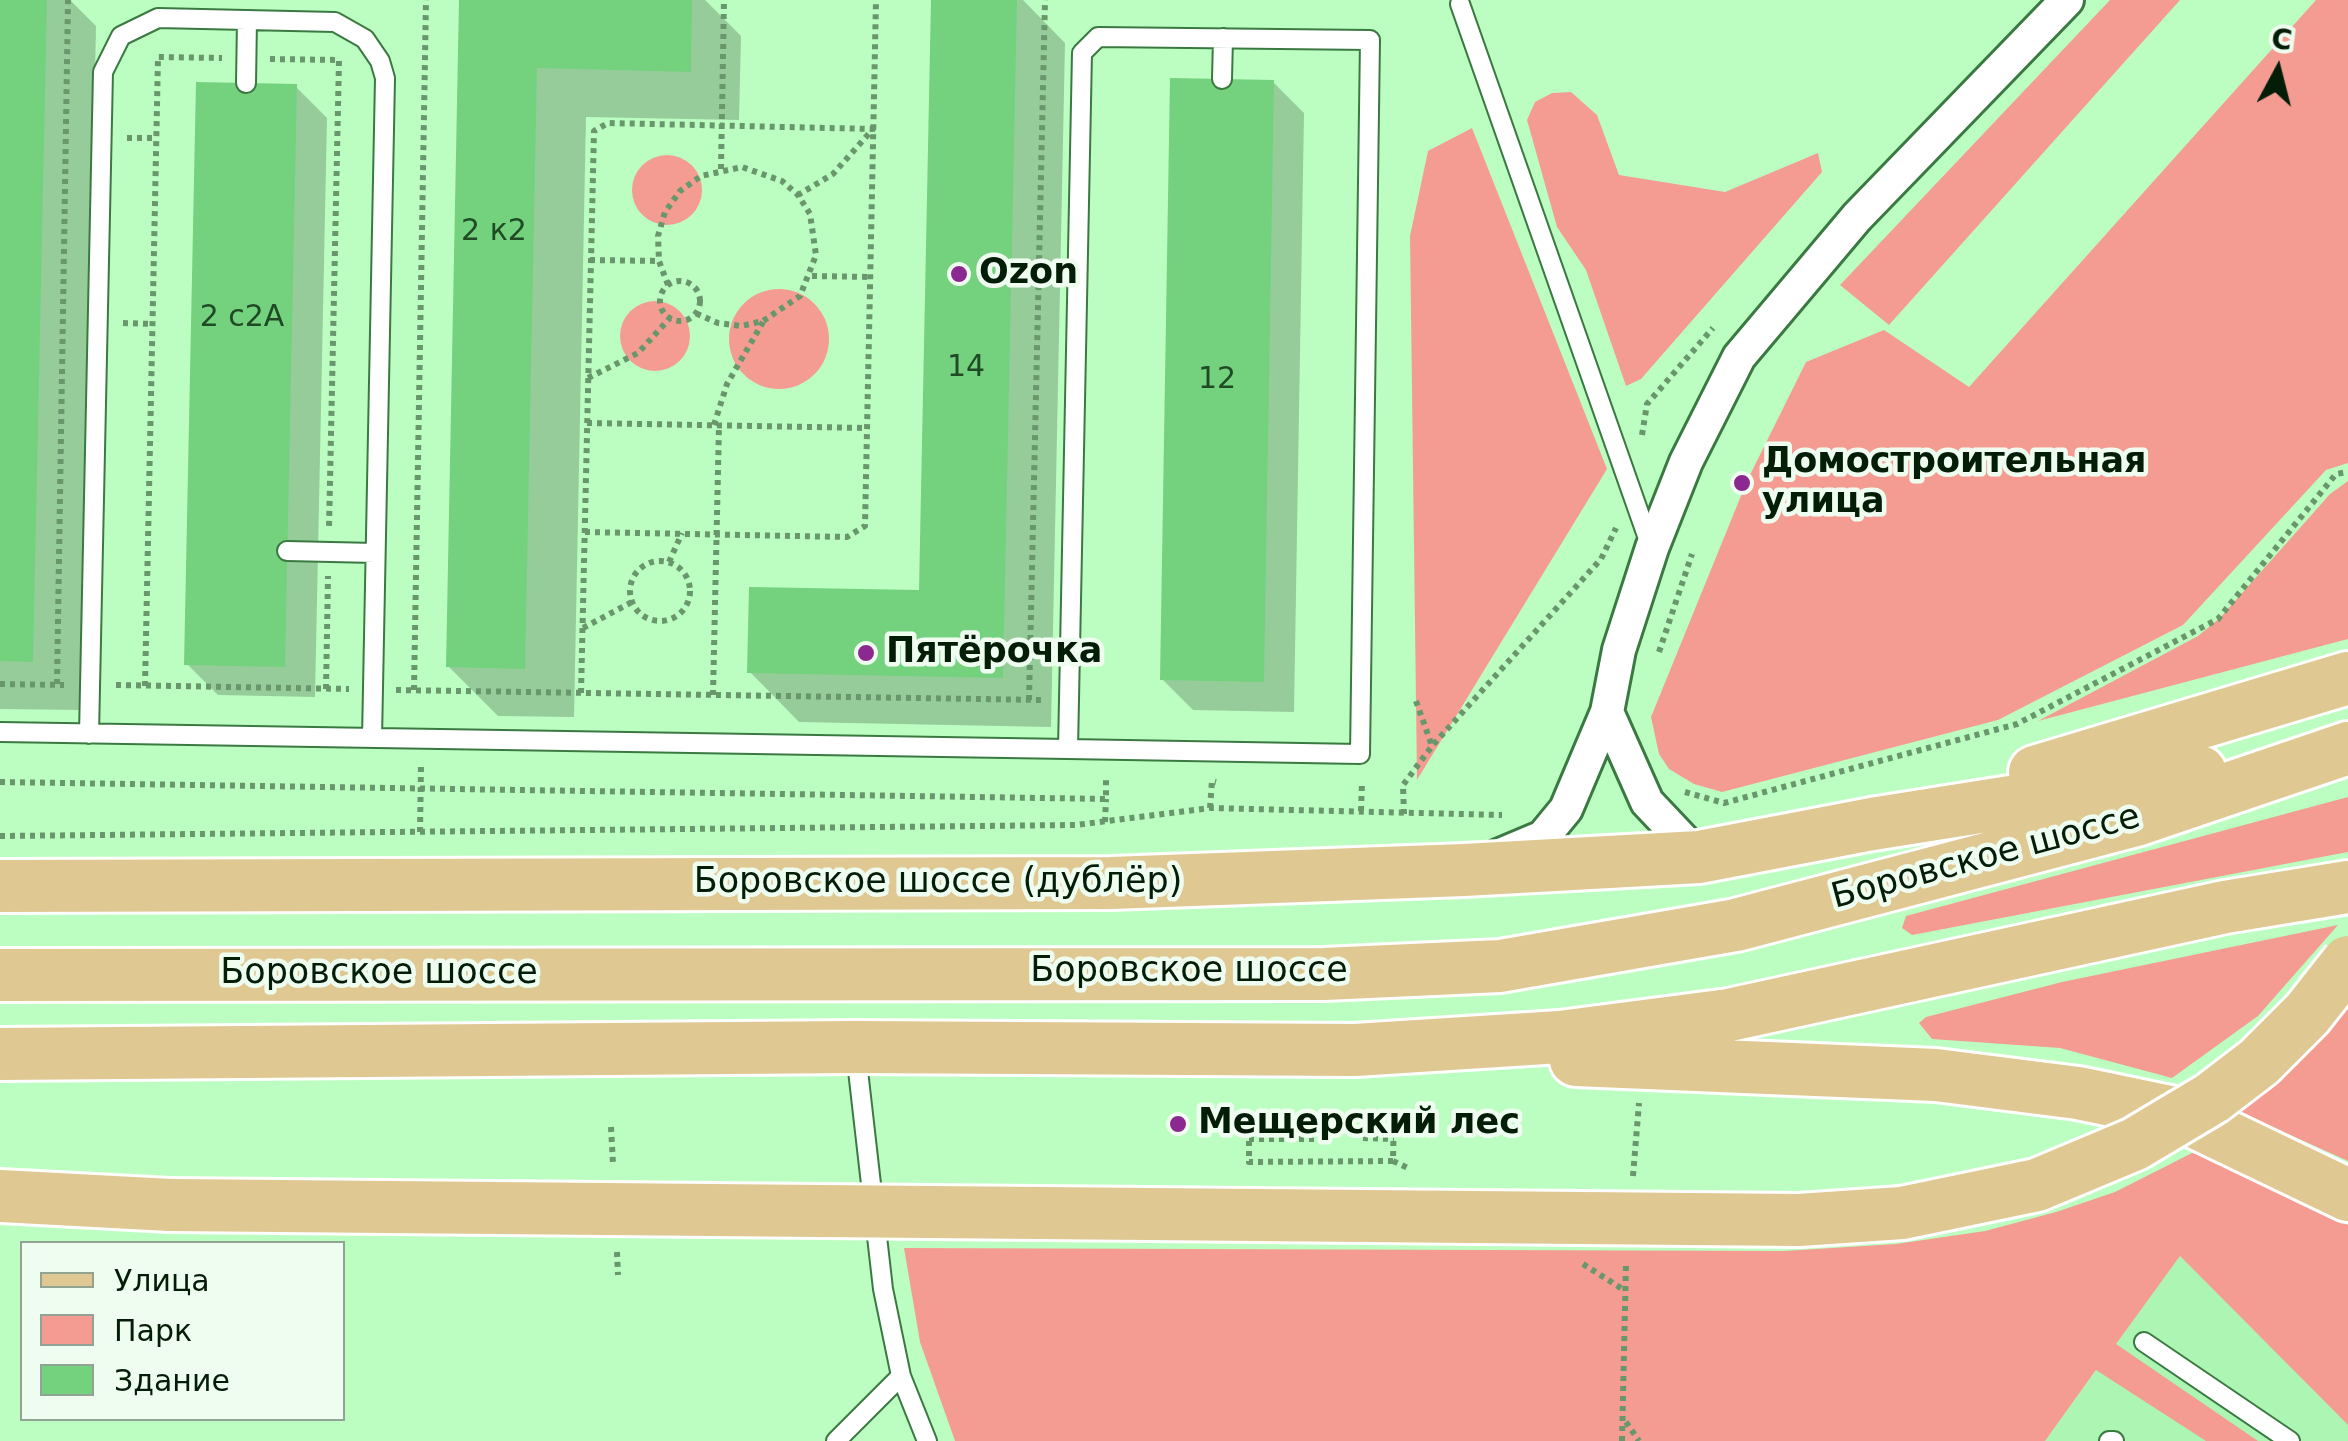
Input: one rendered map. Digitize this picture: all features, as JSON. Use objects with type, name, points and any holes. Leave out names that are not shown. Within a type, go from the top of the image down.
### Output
[{"type":"main road","points":[[1872,824],[2348,678]]},
{"type":"main road","points":[[1872,824],[2344,749]]},
{"type":"main road","name":"Боровское шоссе","points":[[0,975],[1324,974],[1500,966],[1736,925],[2138,819],[2344,749]]},
{"type":"main road","name":"Боровское шоссе (дублёр)","points":[[0,886],[1111,883],[1699,857],[1872,824]]},
{"type":"main road","points":[[1355,1050],[1560,1037],[1730,1014],[2225,907],[2348,888]]},
{"type":"main road","points":[[0,1196],[170,1204],[1799,1220],[1902,1213],[2037,1185],[2134,1144],[2212,1098],[2259,1062],[2308,1014],[2348,962]]},
{"type":"main road","points":[[0,1054],[855,1047],[1355,1050],[1936,1075],[2078,1093],[2179,1114],[2348,1196]]},
{"type":"street","points":[[1464,870],[1544,836],[1566,809],[1607,712],[1619,650],[1652,548],[1686,462],[1739,358],[1857,217],[2067,0]]},
{"type":"street","points":[[1607,712],[1647,802],[1699,857]]},
{"type":"lane","points":[[1460,4],[1652,548]]},
{"type":"lane","points":[[246,83],[247,20]]},
{"type":"lane","points":[[90,734],[103,72],[114,45],[146,21],[247,20],[339,24],[375,50],[384,78],[372,738]]},
{"type":"lane","points":[[0,732],[1360,754],[1370,40],[1098,37],[1082,54],[1068,749]]},
{"type":"lane","points":[[1222,79],[1223,38]]},
{"type":"lane","points":[[287,551],[375,553]]},
{"type":"lane","points":[[855,1047],[882,1289],[901,1376],[927,1441]]},
{"type":"lane","points":[[2144,1342],[2290,1441]]},
{"type":"lane","points":[[836,1441],[901,1376]]},
{"type":"path","points":[[57,684],[68,0]]},
{"type":"path","points":[[414,690],[426,0]]},
{"type":"path","points":[[721,168],[724,0]]},
{"type":"path","points":[[585,532],[847,537],[862,532],[876,0]]},
{"type":"path","points":[[0,684],[1029,700],[1045,0]]},
{"type":"path","points":[[145,686],[158,56],[339,60],[326,689]]},
{"type":"path","points":[[582,693],[596,127],[873,129]]},
{"type":"path","points":[[798,195],[833,174],[873,129]]},
{"type":"path","points":[[668,285],[679,281],[694,286],[700,301],[696,313],[686,320],[670,318],[660,304],[668,285],[659,261],[658,236],[666,212],[680,191],[721,168],[763,171],[798,195],[816,234],[811,276],[800,296],[763,322],[727,384],[716,425],[714,695]]},
{"type":"path","points":[[590,260],[659,261]]},
{"type":"path","points":[[811,276],[870,277]]},
{"type":"path","points":[[696,313],[718,324],[763,322]]},
{"type":"path","points":[[588,378],[638,353],[670,318]]},
{"type":"path","points":[[587,423],[867,428]]},
{"type":"path","points":[[1673,788],[1724,803],[2017,724],[2218,619],[2336,474],[2348,472]]},
{"type":"path","points":[[669,562],[682,534]]},
{"type":"path","points":[[1657,659],[1692,554]]},
{"type":"path","points":[[1404,814],[1403,785],[1432,746],[1602,559]]},
{"type":"path","points":[[656,560],[669,562],[689,580],[687,606],[665,622],[640,614],[632,602],[633,576],[656,560]]},
{"type":"path","points":[[583,628],[632,602]]},
{"type":"path","points":[[1416,701],[1432,746]]},
{"type":"path","points":[[420,832],[421,739]]},
{"type":"path","points":[[1105,822],[1106,750]]},
{"type":"path","points":[[1210,808],[1212,781],[1222,782]]},
{"type":"path","points":[[0,782],[1106,799]]},
{"type":"path","points":[[1361,811],[1362,782]]},
{"type":"path","points":[[0,836],[1105,822],[1210,808],[1520,815]]},
{"type":"path","points":[[1249,1111],[1249,1162],[1285,1162],[1393,1161],[1394,1110]]},
{"type":"path","points":[[1249,1139],[1332,1138]]},
{"type":"path","points":[[1363,1138],[1394,1138]]},
{"type":"path","points":[[1622,1441],[1626,1422],[1624,1290]]},
{"type":"path","points":[[1626,1422],[1639,1441]]},
{"type":"shaded area","points":[[2180,1256],[2348,1425],[2348,1441],[2045,1441]]},
{"type":"green space","points":[[2110,0],[2180,0],[1889,325],[1840,285]]},
{"type":"green space","points":[[2316,0],[2348,0],[2348,463],[2326,470],[2183,625],[1998,720],[1722,792],[1694,784],[1669,769],[1659,754],[1651,717],[1747,481],[1806,362],[1884,330],[1969,387]]},
{"type":"green space","points":[[1571,92],[1597,115],[1619,175],[1725,192],[1818,153],[1822,172],[1641,379],[1626,386],[1586,270],[1557,227],[1527,120],[1535,102],[1552,93]]},
{"type":"green space","points":[[1472,128],[1607,469],[1417,780],[1410,236],[1428,151]]},
{"type":"green space","points":[[667,155],[692,165],[702,190],[692,215],[667,225],[642,215],[632,190],[642,165]]},
{"type":"green space","points":[[779,289],[798,292],[815,303],[826,320],[826,358],[815,375],[798,386],[779,389],[760,386],[743,375],[732,358],[729,339],[732,320],[743,303],[760,292]]},
{"type":"green space","points":[[655,301],[679,312],[690,336],[679,360],[655,371],[631,360],[620,336],[631,312]]},
{"type":"green space","points":[[2348,481],[2348,639],[2038,721],[2198,636],[2220,618],[2330,494]]},
{"type":"green space","points":[[2348,797],[2348,852],[1912,935],[1902,928],[1906,916]]},
{"type":"green space","points":[[2338,925],[2258,1016],[2172,1078],[2060,1048],[1932,1039],[1919,1023],[1926,1017],[2062,982]]},
{"type":"green space","points":[[2348,1006],[2348,1161],[2237,1111],[2306,1051]]},
{"type":"green space","points":[[2200,1149],[2348,1225],[2348,1425],[2180,1256],[2116,1344],[2258,1441],[2206,1441],[2096,1370],[2045,1441],[955,1441],[920,1342],[904,1248],[1784,1251],[1896,1244],[1985,1231],[2056,1212],[2115,1192]]},
{"type":"building","points":[[0,0],[47,0],[33,662],[0,661]]},
{"type":"building","points":[[459,0],[692,0],[691,72],[537,68],[525,669],[446,667]]},
{"type":"building","points":[[931,0],[1017,0],[1003,678],[747,673],[749,587],[919,590]]},
{"type":"building","points":[[1170,78],[1274,80],[1264,682],[1160,680]]},
{"type":"building","points":[[196,82],[297,84],[285,667],[184,665]]},
{"type":"place","name":"Ozon","points":[[959,274]]},
{"type":"place","name":"Домостроительная улица","points":[[1742,483]]},
{"type":"place","name":"Пятёрочка","points":[[866,653]]},
{"type":"place","name":"Мещерский лес","points":[[1178,1124]]}]
